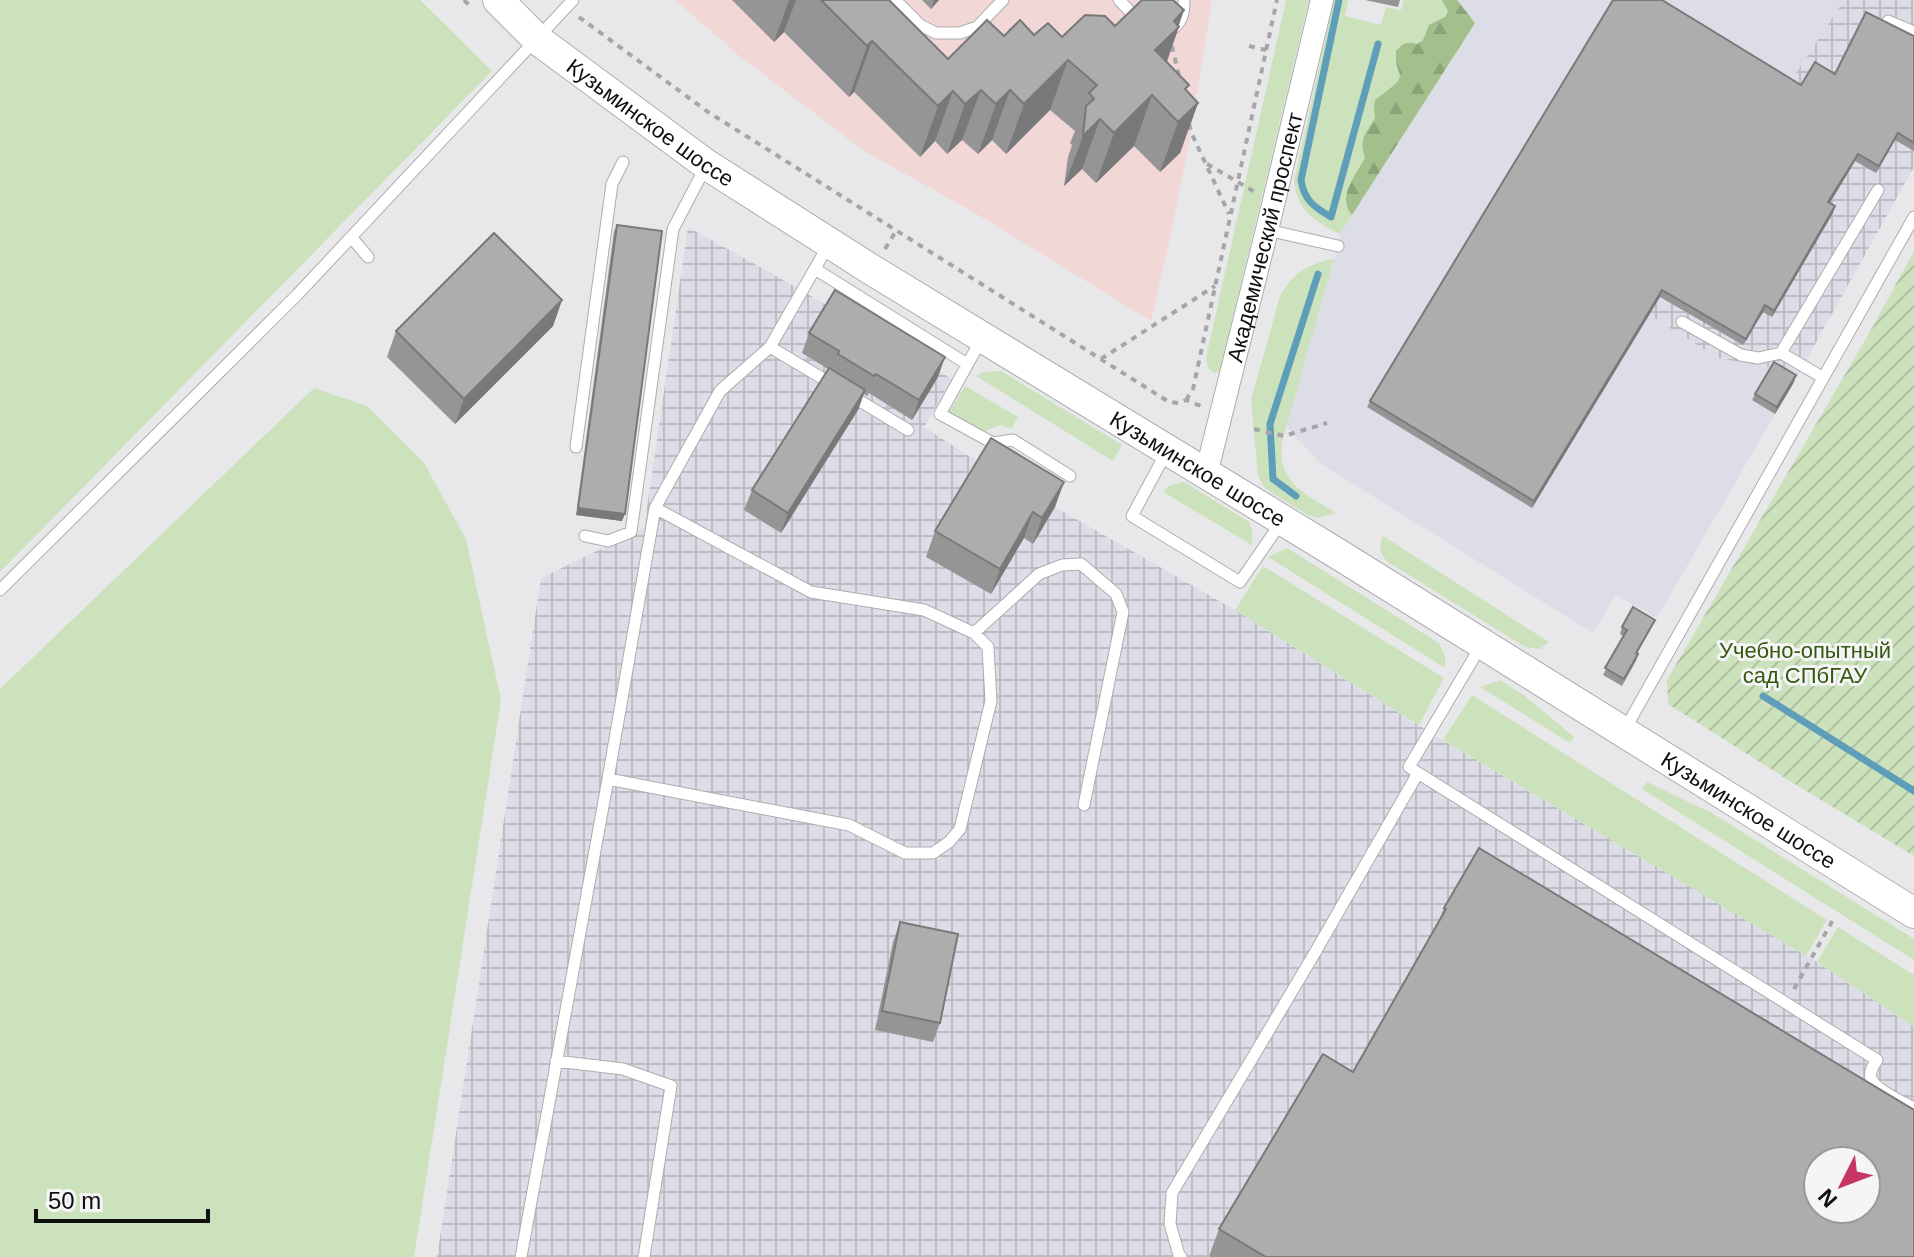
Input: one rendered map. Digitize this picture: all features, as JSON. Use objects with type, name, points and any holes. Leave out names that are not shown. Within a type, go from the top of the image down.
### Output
[{"type":"main road","name":"Кузьминское шоссе","points":[[498,0],[538,40],[707,165],[822,256],[983,338],[1482,643],[1914,913]]},
{"type":"street","name":"Академический проспект","points":[[1206,474],[1322,0]]},
{"type":"lane","points":[[895,0],[920,25],[936,33],[960,33],[977,27],[1003,0]]},
{"type":"lane","points":[[1119,0],[1151,31],[1169,31],[1176,27],[1183,16],[1184,0]]},
{"type":"lane","points":[[0,590],[297,295],[569,4]]},
{"type":"lane","points":[[1888,21],[1914,32]]},
{"type":"lane","points":[[977,27],[986,37]]},
{"type":"lane","points":[[576,447],[612,184],[623,162]]},
{"type":"lane","points":[[585,536],[608,541],[631,532],[673,229],[707,165]]},
{"type":"lane","points":[[1781,353],[1878,190]]},
{"type":"lane","points":[[1624,731],[1914,217]]},
{"type":"lane","points":[[1267,230],[1338,246]]},
{"type":"lane","points":[[352,238],[368,257]]},
{"type":"lane","points":[[521,1257],[655,508],[720,391],[770,347],[822,256],[967,364]]},
{"type":"lane","points":[[1682,322],[1741,355],[1758,358],[1781,353],[1822,377]]},
{"type":"lane","points":[[983,338],[940,414],[993,443],[1013,440],[1070,476]]},
{"type":"lane","points":[[770,347],[908,430]]},
{"type":"lane","points":[[1168,451],[1132,516],[1240,582],[1282,521]]},
{"type":"lane","points":[[608,779],[849,825],[905,853],[933,853],[949,842],[960,829],[991,701],[988,647],[974,633],[924,610],[811,592],[655,508]]},
{"type":"lane","points":[[974,633],[1039,574],[1062,565],[1081,564],[1116,594],[1123,612],[1084,805]]},
{"type":"lane","points":[[1482,643],[1409,767],[1877,1060],[1871,1070],[1872,1082],[1914,1108]]},
{"type":"lane","points":[[1181,1257],[1170,1224],[1172,1193],[1418,773]]},
{"type":"lane","points":[[556,1061],[623,1069],[671,1086],[644,1257]]},
{"type":"path","points":[[569,4],[708,112],[1169,402],[1179,403],[1186,400],[1193,389],[1277,0]]},
{"type":"path","points":[[1169,31],[1181,89]]},
{"type":"path","points":[[1249,46],[1266,50]]},
{"type":"path","points":[[1188,117],[1191,132],[1230,217]]},
{"type":"path","points":[[1101,359],[1215,286]]},
{"type":"path","points":[[1186,400],[1201,406]]},
{"type":"path","points":[[1254,429],[1284,436],[1327,423]]},
{"type":"path","points":[[1786,1003],[1834,918]]},
{"type":"shaded area","points":[[675,0],[1212,0],[1191,132],[1151,321],[975,213],[864,151],[738,55]]},
{"type":"shaded area","points":[[1457,0],[1844,0],[1788,85],[1649,315],[1718,358],[1772,368],[1775,414],[1657,618],[1616,595],[1593,633],[1321,464],[1286,426],[1340,234],[1475,23]]},
{"type":"shaded area","points":[[1844,0],[1914,0],[1914,167],[1794,382],[1772,368],[1718,358],[1649,315],[1788,85]]},
{"type":"shaded area","points":[[688,227],[952,379],[924,427],[981,464],[991,594],[1024,538],[1033,543],[1055,507],[1235,610],[1439,738],[1817,962],[1914,1027],[1914,1257],[437,1257],[541,578],[644,528]]},
{"type":"green space","points":[[0,0],[420,0],[492,71],[0,572]]},
{"type":"green space","points":[[1286,0],[1309,0],[1220,371],[1214,373],[1208,368],[1206,358]]},
{"type":"green space","points":[[1334,0],[1348,0],[1345,16],[1381,25],[1386,7],[1401,10],[1403,0],[1457,0],[1475,23],[1340,234],[1309,214],[1299,200],[1294,181]]},
{"type":"green space","points":[[1442,0],[1457,0],[1475,23],[1352,215],[1346,201],[1347,194],[1365,158],[1363,141],[1375,118],[1375,100],[1399,80],[1396,51],[1405,43],[1417,44],[1423,40],[1429,25],[1445,17],[1448,11]]},
{"type":"green space","name":"Учебно-опытный сад СПбГАУ","points":[[1914,251],[1914,856],[1668,704],[1667,680]]},
{"type":"green space","points":[[1334,259],[1282,442],[1284,468],[1289,478],[1304,493],[1336,513],[1317,518],[1264,487],[1258,476],[1251,400],[1280,296],[1302,271]]},
{"type":"green space","points":[[1001,371],[1122,445],[1113,461],[976,376]]},
{"type":"green space","points":[[965,386],[1018,417],[1011,429],[1000,425],[983,432],[949,412]]},
{"type":"green space","points":[[314,388],[367,406],[424,463],[466,539],[501,700],[414,1257],[0,1257],[0,689]]},
{"type":"green space","points":[[1184,482],[1249,522],[1252,545],[1163,492],[1168,486]]},
{"type":"green space","points":[[1383,536],[1549,642],[1540,649],[1525,647],[1388,562],[1381,550]]},
{"type":"green space","points":[[1287,548],[1439,643],[1445,656],[1445,668],[1268,557]]},
{"type":"green space","points":[[1263,566],[1444,678],[1419,725],[1235,610]]},
{"type":"green space","points":[[1500,680],[1525,696],[1574,737],[1570,743],[1480,687]]},
{"type":"green space","points":[[1472,695],[1827,920],[1806,956],[1443,740]]},
{"type":"green space","points":[[1647,782],[1712,813],[1914,939],[1914,960],[1642,789]]},
{"type":"green space","points":[[1838,927],[1914,975],[1914,1027],[1817,962]]},
{"type":"building","points":[[821,0],[889,0],[948,59],[987,20],[1004,36],[1020,20],[1034,35],[1048,23],[1062,37],[1085,15],[1105,16],[1115,26],[1142,0],[1173,0],[1184,10],[1174,21],[1179,27],[1155,50],[1189,85],[1185,89],[1198,103],[1178,122],[1152,95],[1114,133],[1100,119],[1083,136],[1086,106],[1094,99],[1089,93],[1097,85],[1068,60],[1024,104],[1010,90],[996,104],[981,90],[965,104],[953,91],[938,106],[872,41],[867,46]]},
{"type":"building","points":[[1613,0],[1662,0],[1801,85],[1815,62],[1835,74],[1866,12],[1914,36],[1914,143],[1898,133],[1879,166],[1858,154],[1828,202],[1835,206],[1774,311],[1765,305],[1746,339],[1662,290],[1534,501],[1370,401]]},
{"type":"building","points":[[617,225],[662,231],[625,514],[578,508]]},
{"type":"building","points":[[494,233],[562,300],[464,399],[396,331]]},
{"type":"building","points":[[835,290],[945,357],[919,400],[876,374],[874,376],[809,333]]},
{"type":"building","points":[[1774,362],[1796,375],[1777,407],[1755,394]]},
{"type":"building","points":[[829,368],[865,390],[788,513],[752,490]]},
{"type":"building","points":[[991,438],[1064,482],[1042,518],[1033,512],[1000,569],[935,531]]},
{"type":"building","points":[[1633,607],[1655,620],[1624,679],[1605,668],[1627,630],[1622,627]]},
{"type":"building","points":[[1479,848],[1914,1110],[1914,1257],[1266,1257],[1219,1229],[1323,1054],[1353,1072]]},
{"type":"building","points":[[900,922],[958,934],[940,1023],[882,1011]]},
{"type":"waterway","points":[[1339,0],[1301,180],[1311,202],[1331,217],[1378,44]]},
{"type":"waterway","points":[[1296,496],[1273,479],[1270,424],[1318,274]]},
{"type":"waterway","points":[[1763,696],[1914,791]]}]
